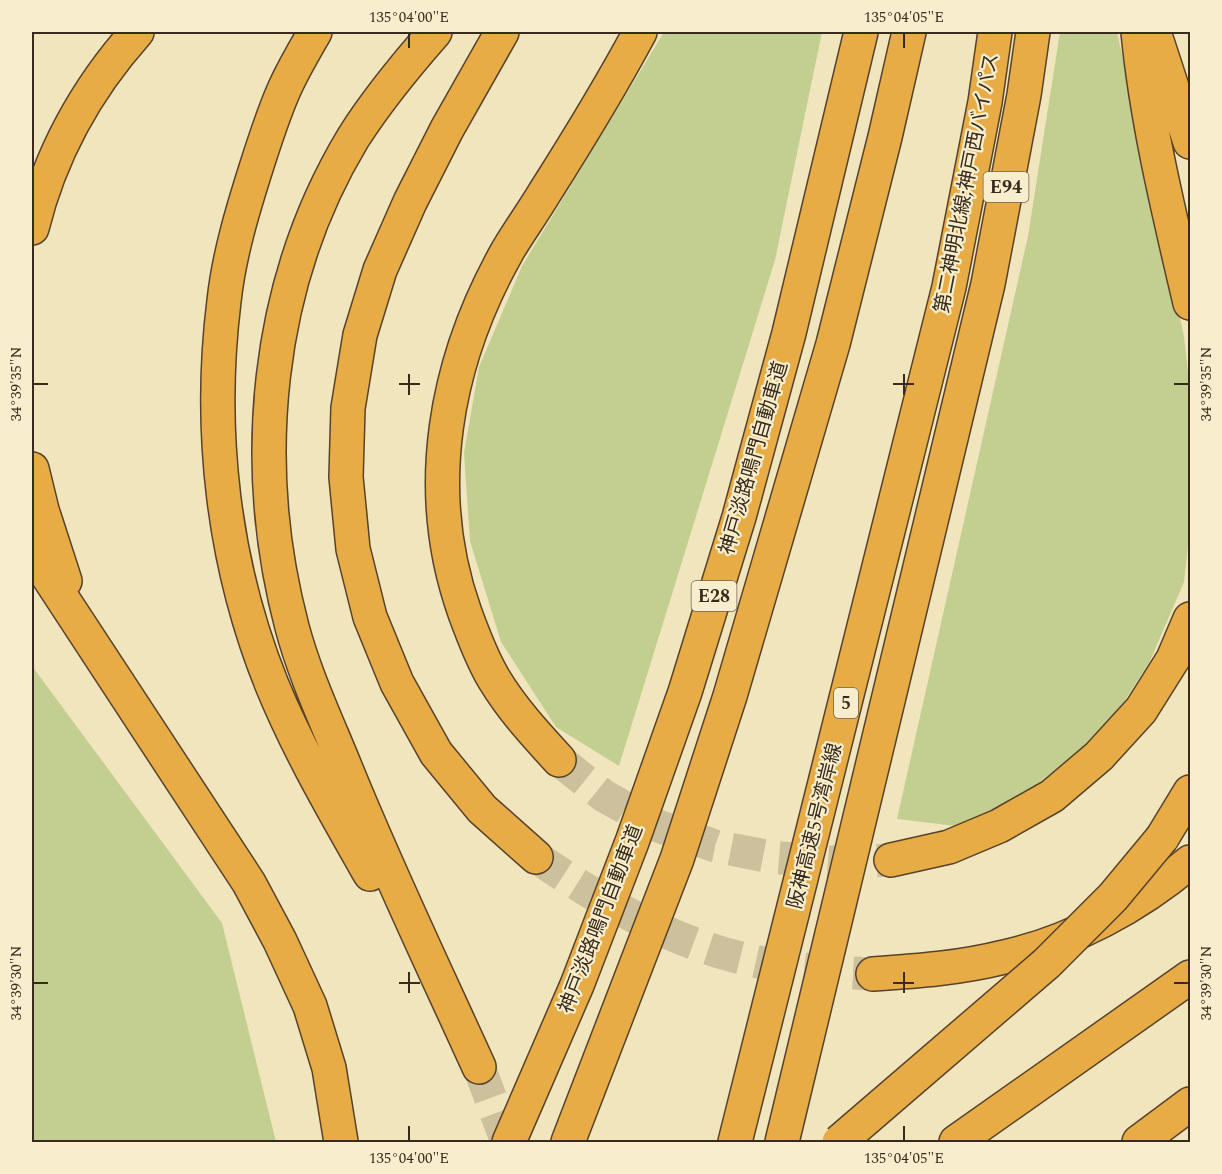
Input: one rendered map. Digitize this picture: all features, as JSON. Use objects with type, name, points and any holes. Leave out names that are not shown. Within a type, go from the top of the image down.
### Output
[{"type":"highway","points":[[32,228],[39,198],[69,128],[90,93],[137,32]]},
{"type":"highway","points":[[315,32],[283,92],[239,222],[224,299],[217,379],[219,459],[229,534],[247,610],[272,684],[304,758],[479,1067],[371,831],[314,692],[293,628],[280,572],[268,476],[269,413],[279,338],[301,255],[322,200],[353,138],[395,78],[435,32]]},
{"type":"highway","points":[[502,32],[447,129],[410,202],[380,270],[360,335],[348,408],[346,477],[353,549],[370,617],[397,683],[436,753],[482,809],[536,857]]},
{"type":"highway","points":[[559,760],[522,719],[493,678],[471,632],[453,581],[444,528],[442,471],[447,417],[460,359],[485,296],[508,250],[640,32]]},
{"type":"highway","name":"神戸淡路鳴門自動車道","points":[[508,1143],[577,985],[632,842],[685,692],[739,517],[789,333],[861,32]]},
{"type":"highway","name":"E28","points":[[568,1143],[677,859],[730,696],[833,344],[909,32]]},
{"type":"highway","name":"第二神明北線;神戸西バイパス","points":[[937,333],[949,287],[985,102],[995,32]]},
{"type":"highway","name":"第二神明北線;神戸西バイパス","points":[[974,341],[988,284],[1022,106],[1033,32]]},
{"type":"highway","points":[[1138,32],[1147,110],[1162,185],[1191,303]]},
{"type":"highway","points":[[1154,32],[1191,142]]},
{"type":"highway","name":"阪神高速5号湾岸線","points":[[735,1143],[937,333]]},
{"type":"highway","name":"5","points":[[782,1143],[974,341]]},
{"type":"highway","points":[[32,469],[58,563],[77,614],[99,657]]},
{"type":"highway","points":[[32,552],[249,883],[280,941],[310,1006],[329,1068],[341,1143]]},
{"type":"highway","points":[[891,860],[949,847],[999,826],[1052,796],[1099,756],[1141,710],[1173,659],[1191,619]]},
{"type":"highway","points":[[839,1143],[1047,963],[1113,897],[1162,837],[1191,792]]},
{"type":"highway","points":[[873,974],[939,969],[1005,957],[1060,940],[1113,915],[1171,878],[1191,861]]},
{"type":"highway","points":[[956,1143],[1191,977]]},
{"type":"highway","points":[[1139,1143],[1191,1104]]},
{"type":"green space","points":[[664,32],[822,32],[775,260],[619,766],[556,727],[501,642],[470,541],[464,453],[479,367],[522,266]]},
{"type":"green space","points":[[1060,32],[1117,32],[1184,336],[1190,390],[1190,528],[1184,582],[1150,661],[1108,727],[1015,802],[956,826],[897,819],[1028,236]]},
{"type":"green space","points":[[32,666],[222,923],[276,1142],[32,1142]]},
{"type":"tunnel","points":[[559,760],[604,796],[658,826],[715,846],[771,857],[830,862],[891,860]]},
{"type":"tunnel","points":[[536,857],[613,906],[640,920],[724,954],[783,967],[873,974]]},
{"type":"tunnel","points":[[479,1067],[507,1142]]}]
